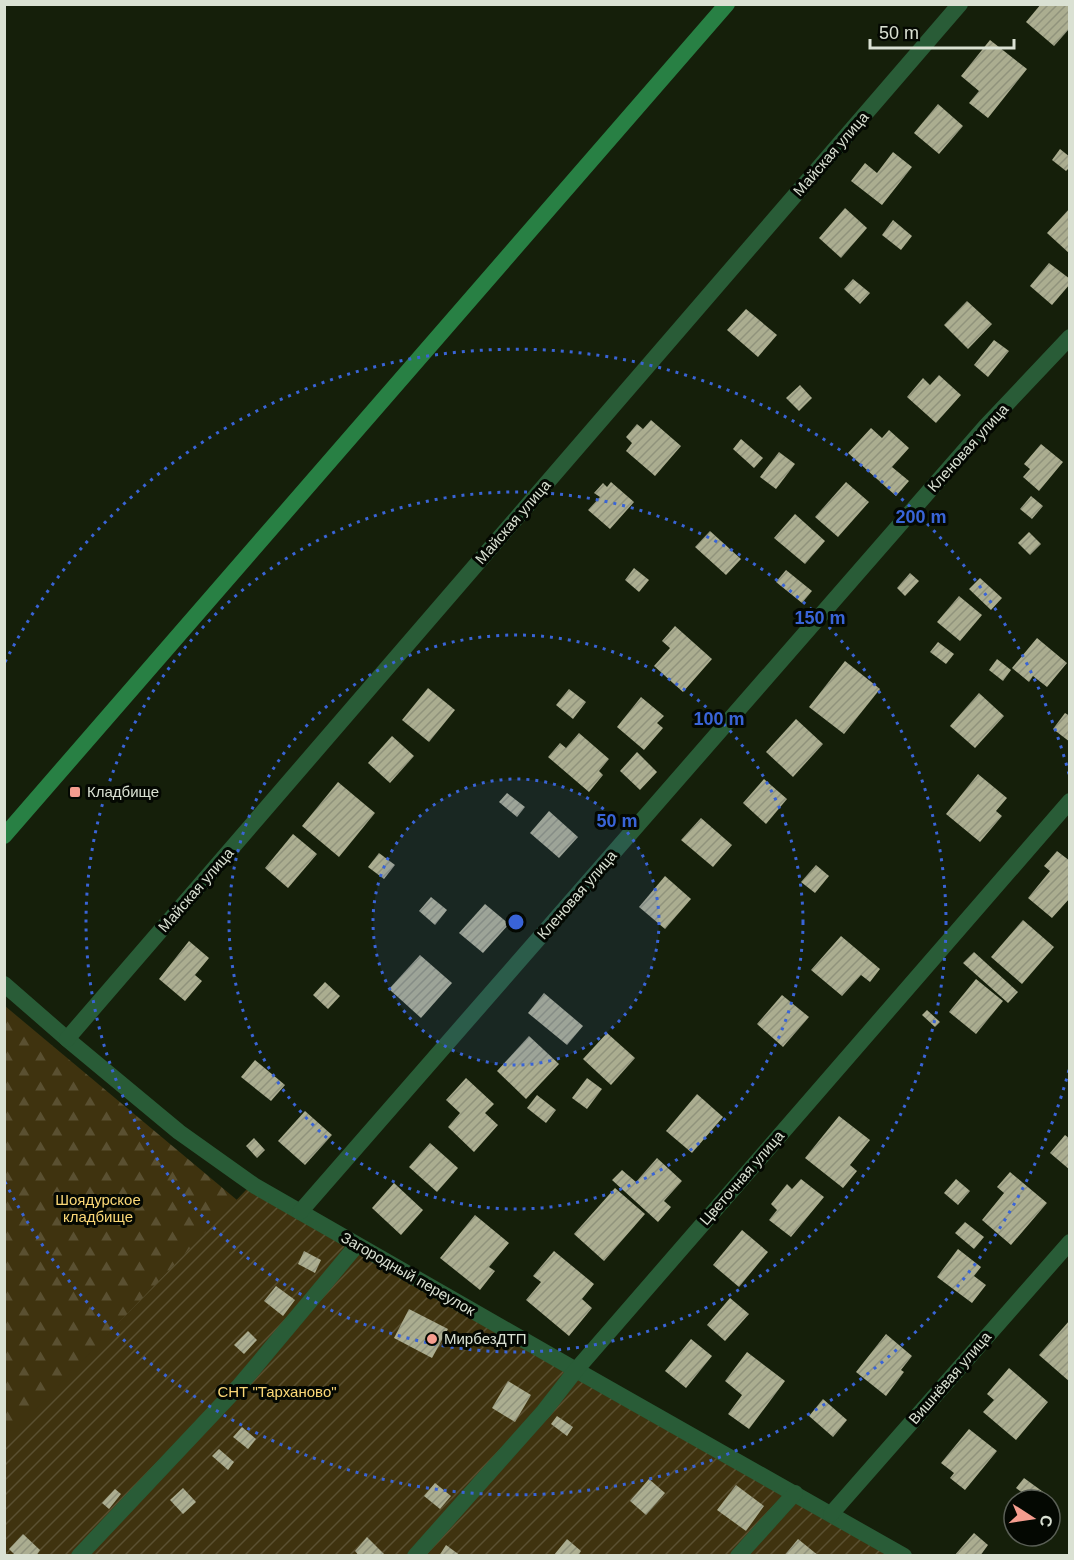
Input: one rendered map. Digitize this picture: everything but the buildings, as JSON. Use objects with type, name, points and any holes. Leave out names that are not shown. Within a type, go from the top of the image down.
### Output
[{"type":"main road","points":[[4,836],[727,4]]},
{"type":"street","name":"Майская улица","points":[[67,1039],[960,4]]},
{"type":"street","name":"Кленовая улица","points":[[300,1212],[977,436],[1070,337]]},
{"type":"street","name":"Цветочная улица","points":[[415,1556],[544,1411],[576,1370],[1070,801]]},
{"type":"street","name":"Загородный переулок","points":[[4,984],[179,1132],[255,1186],[904,1556]]},
{"type":"street","name":"Вишнёвая улица","points":[[831,1514],[1070,1242]]},
{"type":"street","points":[[80,1556],[240,1385],[357,1245]]},
{"type":"street","points":[[738,1556],[795,1493]]},
{"type":"green space","name":"Шоядурское кладбище","points":[[5,1006],[237,1200],[5,1442]]},
{"type":"green space","name":"СНТ \"Тарханово\"","points":[[247,1189],[896,1555],[5,1555],[4,1442]]},
{"type":"place","name":"Кладбище","points":[[75,792]]},
{"type":"place","name":"МирбезДТП","points":[[432,1339]]}]
